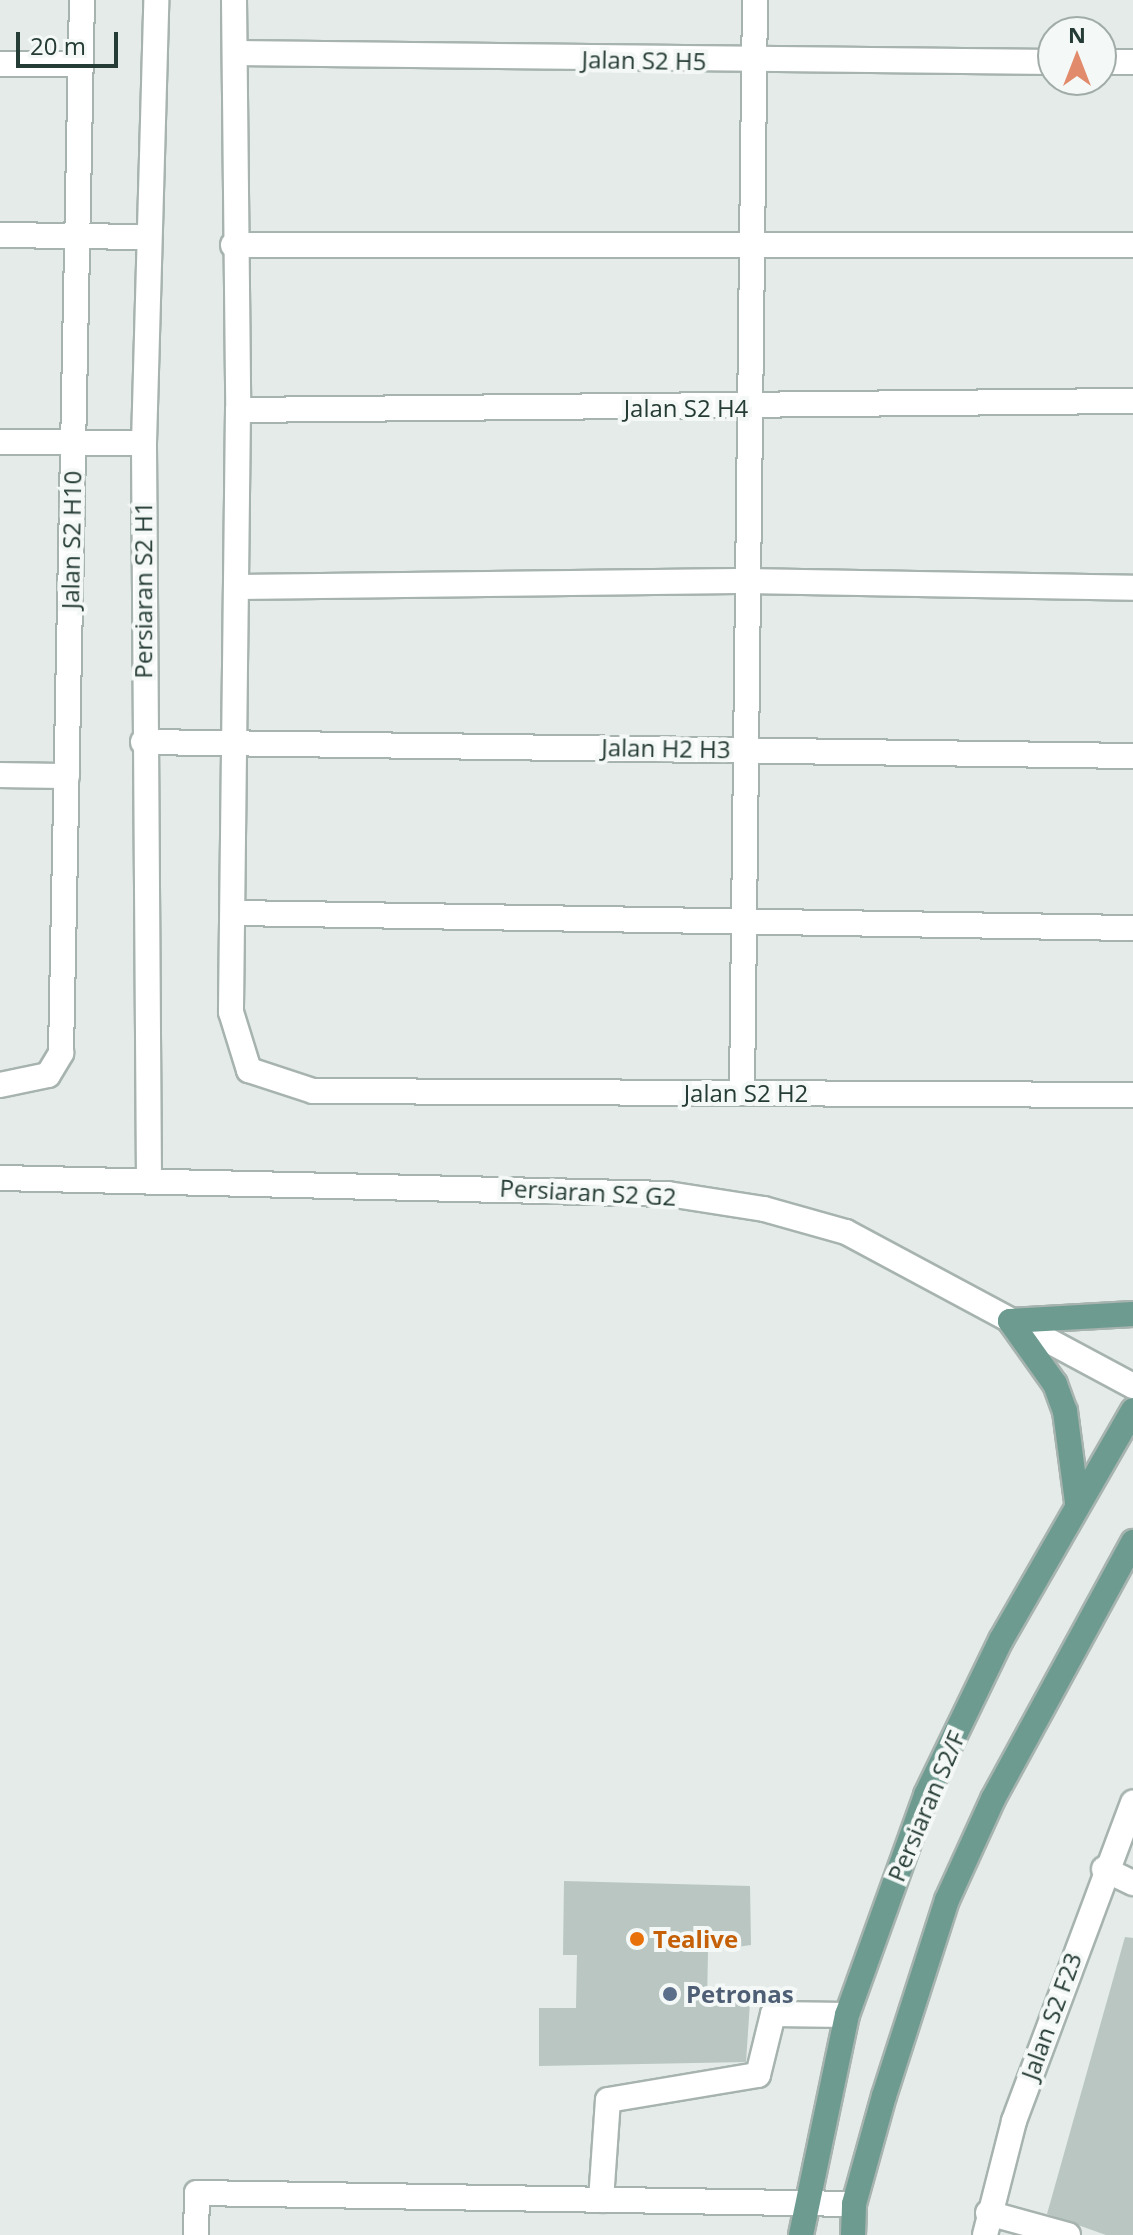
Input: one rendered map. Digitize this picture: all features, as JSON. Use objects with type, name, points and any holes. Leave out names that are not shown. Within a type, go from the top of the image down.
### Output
[{"type":"main road","points":[[1010,1321],[1133,1314]]},
{"type":"main road","points":[[1010,1321],[1055,1384],[1065,1411],[1077,1502]]},
{"type":"main road","name":"Persiaran S2/F","points":[[801,2235],[804,2203],[847,2015],[926,1795],[1077,1502],[1133,1410]]},
{"type":"main road","points":[[853,2235],[854,2204],[947,1900],[993,1799],[1133,1542]]},
{"type":"street","name":"Jalan S2 H10","points":[[0,1085],[48,1075],[61,1053],[82,0]]},
{"type":"street","name":"Persiaran S2 H1","points":[[149,1181],[143,742],[144,443],[156,0]]},
{"type":"street","points":[[234,0],[233,245],[238,410],[235,913],[1133,928]]},
{"type":"street","points":[[742,1092],[747,408],[755,0]]},
{"type":"street","name":"Jalan S2 H5","points":[[235,53],[753,62],[1037,62]]},
{"type":"street","points":[[0,64],[81,64]]},
{"type":"street","points":[[0,235],[148,237]]},
{"type":"street","points":[[233,245],[750,241],[1133,245]]},
{"type":"street","name":"Jalan S2 H4","points":[[238,410],[747,408],[1133,401]]},
{"type":"street","points":[[0,442],[144,443]]},
{"type":"street","points":[[238,587],[745,581],[1133,588]]},
{"type":"street","name":"Jalan H2 H3","points":[[143,742],[1133,756]]},
{"type":"street","points":[[0,775],[67,776]]},
{"type":"street","name":"Jalan S2 H2","points":[[235,913],[231,1012],[249,1070],[313,1091],[1133,1095]]},
{"type":"street","name":"Persiaran S2 G2","points":[[0,1178],[682,1196],[846,1232],[1133,1386]]},
{"type":"street","name":"Jalan S2 F23","points":[[987,2224],[1014,2121],[1104,1869],[1133,1802]]},
{"type":"street","points":[[1104,1869],[1133,1883]]},
{"type":"street","points":[[601,2200],[608,2100],[758,2075],[773,2014],[847,2015]]},
{"type":"street","points":[[196,2235],[197,2193],[854,2204]]},
{"type":"street","points":[[987,2224],[1068,2235]]},
{"type":"building","points":[[564,1881],[750,1886],[751,1945],[708,1951],[707,2002],[750,2002],[746,2062],[539,2066],[539,2008],[576,2008],[577,1955],[563,1955]]},
{"type":"building","points":[[1125,1937],[1133,1938],[1133,2235],[1106,2235],[1047,2214]]},
{"type":"place","name":"Tealive","points":[[637,1939]]},
{"type":"place","name":"Petronas","points":[[670,1994]]}]
